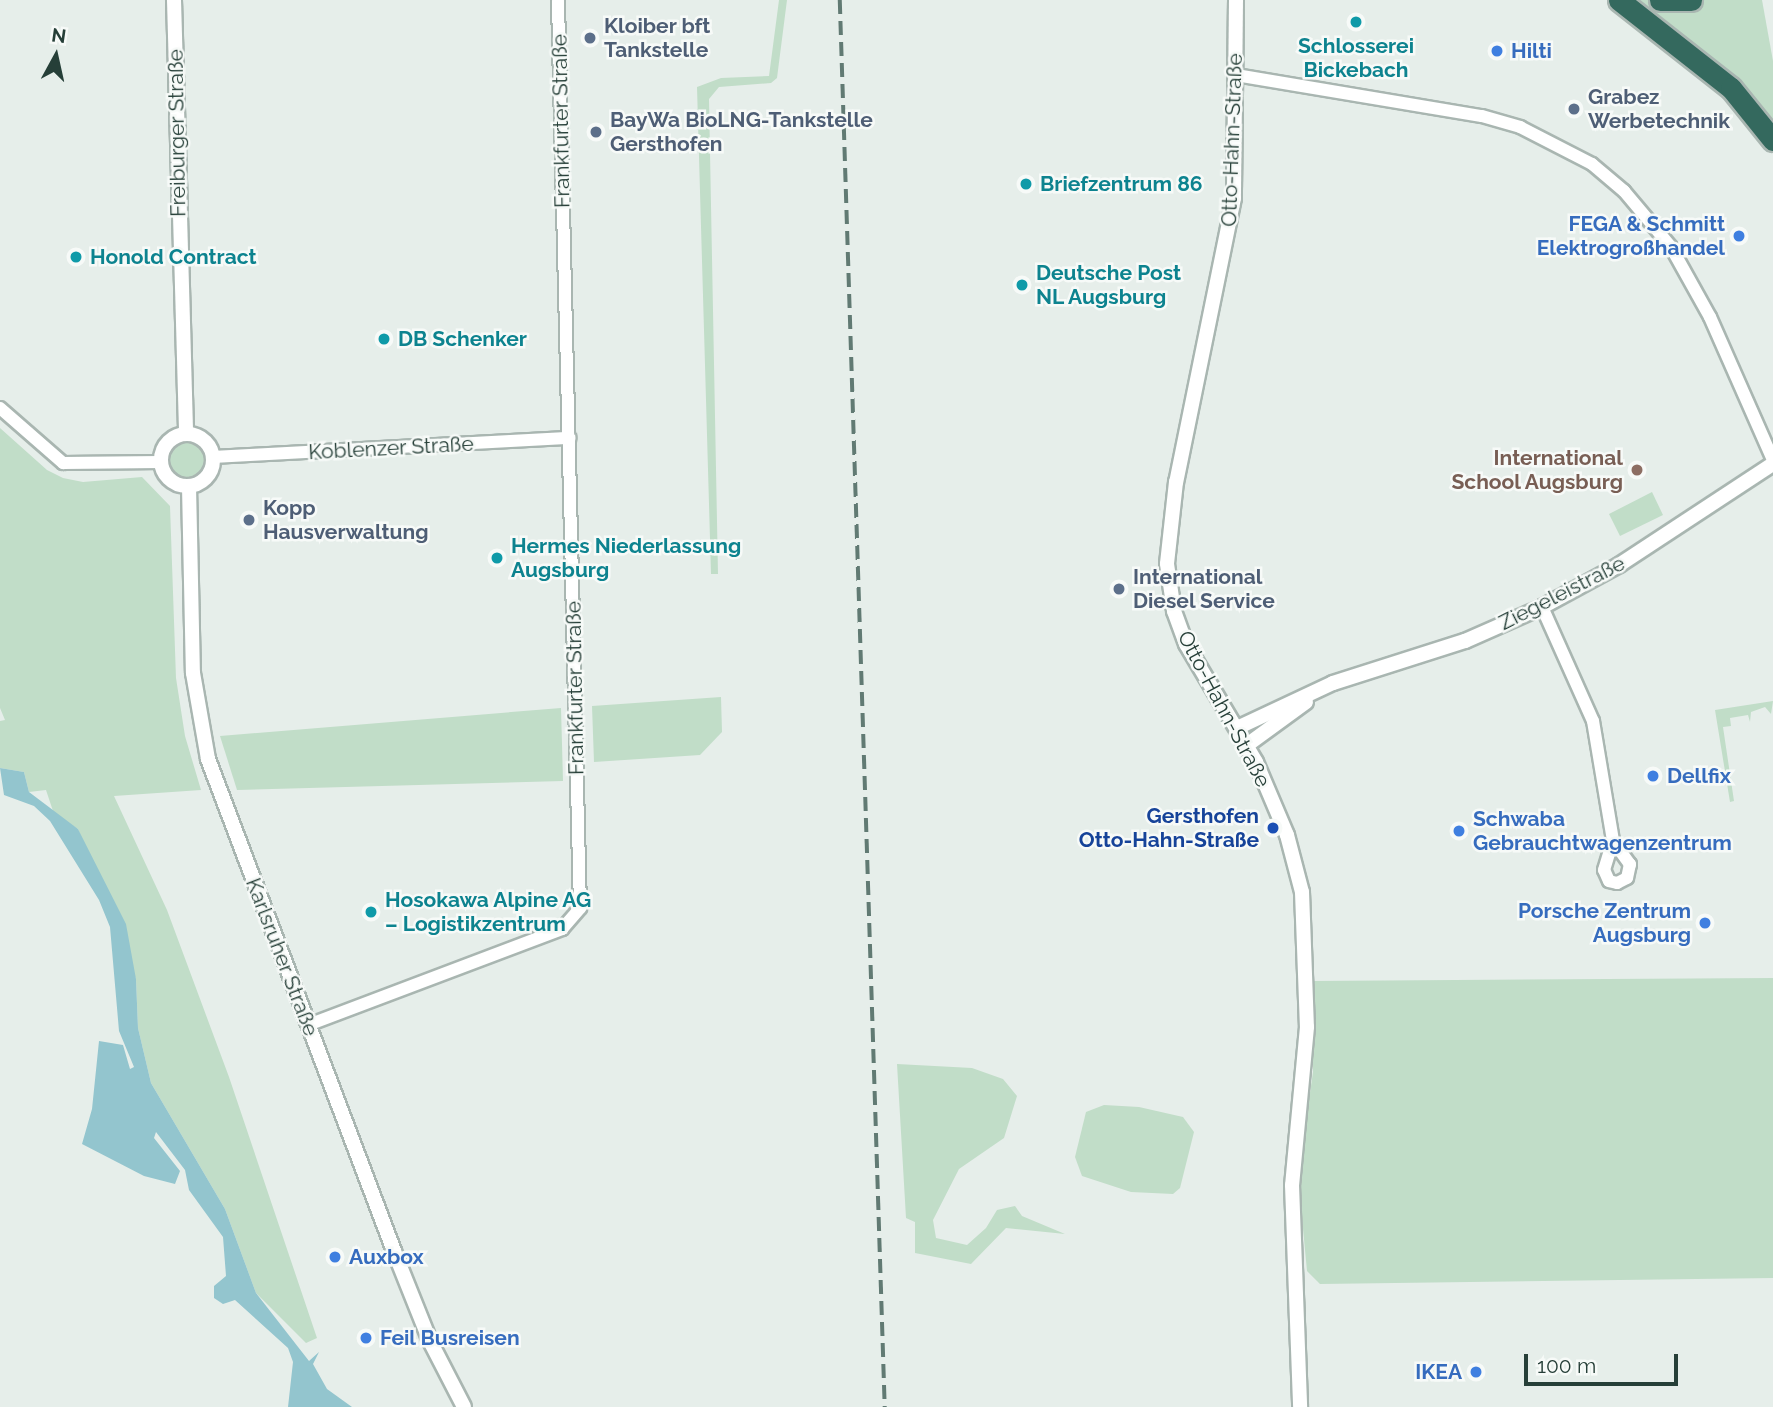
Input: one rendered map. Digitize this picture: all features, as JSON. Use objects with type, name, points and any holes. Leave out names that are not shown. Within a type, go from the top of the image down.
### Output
[{"type":"highway","points":[[1619,0],[1731,88],[1773,140]]},
{"type":"highway","points":[[1660,0],[1691,0]]},
{"type":"street","name":"Freiburger Straße","points":[[174,0],[186,434]]},
{"type":"street","name":"Frankfurter Straße","points":[[308,1025],[562,929],[580,908],[558,0]]},
{"type":"street","name":"Otto-Hahn-Straße","points":[[1236,0],[1236,172],[1229,237],[1176,482],[1167,565],[1174,611],[1186,644],[1247,745],[1282,822],[1302,892],[1307,1027],[1293,1154],[1300,1407]]},
{"type":"street","points":[[1236,75],[1482,116],[1520,127],[1592,164],[1624,191],[1671,247],[1710,317],[1773,462]]},
{"type":"street","points":[[0,408],[63,463],[161,462]]},
{"type":"street","points":[[186,434],[205,441],[214,457],[207,478],[188,486],[168,477],[161,462],[170,440],[186,434]]},
{"type":"street","name":"Koblenzer Straße","points":[[214,457],[569,438]]},
{"type":"street","name":"Ziegeleistraße","points":[[1237,728],[1333,683],[1465,641],[1542,607],[1619,565],[1773,462]]},
{"type":"street","name":"Karlsruher Straße","points":[[188,486],[193,673],[200,725],[223,802],[430,1341],[464,1407]]},
{"type":"street","points":[[1542,607],[1593,722],[1613,841]]},
{"type":"street","name":"Ziegeleistraße","points":[[1247,745],[1333,683]]},
{"type":"green space","points":[[779,0],[787,0],[777,78],[771,83],[719,87],[709,99],[718,574],[711,574],[697,87],[721,78],[769,76]]},
{"type":"green space","points":[[1627,0],[1762,0],[1773,61],[1773,124]]},
{"type":"green space","points":[[0,428],[47,470],[63,478],[83,482],[142,477],[170,506],[176,678],[185,736],[201,790],[114,796],[167,910],[229,1077],[317,1338],[306,1343],[256,1293],[225,1209],[151,1083],[138,1028],[136,979],[78,829],[54,814],[46,790],[29,792],[24,772],[0,768],[0,721],[5,720],[0,708]]},
{"type":"green space","points":[[187,440],[200,446],[206,459],[200,472],[187,478],[174,472],[168,459],[174,446]]},
{"type":"green space","points":[[1652,492],[1663,515],[1620,536],[1609,514]]},
{"type":"green space","points":[[721,697],[722,732],[700,755],[594,762],[592,706]]},
{"type":"green space","points":[[1773,701],[1771,714],[1765,707],[1751,712],[1750,722],[1748,715],[1730,718],[1731,726],[1723,727],[1734,801],[1730,802],[1715,710]]},
{"type":"green space","points":[[561,708],[563,781],[237,790],[220,736]]},
{"type":"green space","points":[[1773,978],[1773,1278],[1320,1284],[1307,1271],[1298,1176],[1313,1072],[1313,981]]},
{"type":"green space","points":[[897,1064],[972,1068],[1003,1079],[1017,1096],[1004,1138],[959,1169],[933,1220],[936,1238],[967,1245],[986,1228],[997,1210],[1015,1206],[1022,1216],[1065,1234],[1006,1228],[971,1264],[915,1253],[915,1222],[906,1218]]},
{"type":"green space","points":[[1104,1105],[1139,1107],[1183,1117],[1194,1132],[1180,1188],[1173,1194],[1131,1192],[1082,1176],[1075,1157],[1086,1112]]},
{"type":"water","points":[[0,768],[24,772],[29,792],[78,829],[126,924],[136,979],[138,1028],[151,1083],[225,1209],[256,1293],[309,1361],[319,1352],[313,1364],[327,1389],[352,1407],[288,1407],[293,1362],[288,1348],[235,1300],[223,1304],[214,1298],[214,1286],[226,1276],[223,1237],[189,1190],[185,1170],[156,1132],[154,1138],[180,1171],[175,1184],[144,1176],[82,1144],[92,1109],[99,1041],[123,1045],[130,1069],[134,1067],[119,1031],[110,927],[99,900],[50,821],[34,806],[4,795]]},
{"type":"railway","points":[[840,0],[885,1407]]},
{"type":"place","name":"Schlosserei Bickebach","points":[[1356,22]]},
{"type":"place","name":"Kloiber bft Tankstelle","points":[[590,38]]},
{"type":"place","name":"Hilti","points":[[1497,51]]},
{"type":"place","name":"Grabez Werbetechnik","points":[[1574,109]]},
{"type":"place","name":"BayWa BioLNG-Tankstelle Gersthofen","points":[[596,132]]},
{"type":"place","name":"Briefzentrum 86","points":[[1026,184]]},
{"type":"place","name":"FEGA & Schmitt Elektrogroßhandel","points":[[1739,236]]},
{"type":"place","name":"Honold Contract","points":[[76,257]]},
{"type":"place","name":"Deutsche Post NL Augsburg","points":[[1022,285]]},
{"type":"place","name":"DB Schenker","points":[[384,339]]},
{"type":"place","name":"International School Augsburg","points":[[1637,470]]},
{"type":"place","name":"Kopp Hausverwaltung","points":[[249,520]]},
{"type":"place","name":"Hermes Niederlassung Augsburg","points":[[497,558]]},
{"type":"place","name":"International Diesel Service","points":[[1119,589]]},
{"type":"place","name":"Dellfix","points":[[1653,776]]},
{"type":"place","name":"Gersthofen Otto-Hahn-Straße","points":[[1273,828]]},
{"type":"place","name":"Schwaba Gebrauchtwagenzentrum","points":[[1459,831]]},
{"type":"place","name":"Hosokawa Alpine AG – Logistikzentrum","points":[[371,912]]},
{"type":"place","name":"Porsche Zentrum Augsburg","points":[[1705,923]]},
{"type":"place","name":"Auxbox","points":[[335,1257]]},
{"type":"place","name":"Feil Busreisen","points":[[366,1338]]},
{"type":"place","name":"IKEA","points":[[1476,1372]]}]
